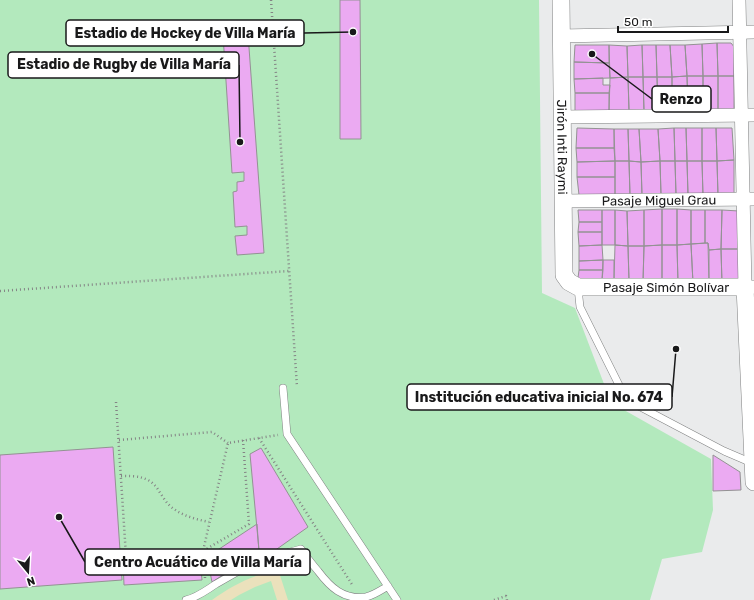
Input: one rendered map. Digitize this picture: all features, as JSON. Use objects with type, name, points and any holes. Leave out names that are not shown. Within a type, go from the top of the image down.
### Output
[{"type":"street","name":"Jirón Inti Raymi","points":[[561,0],[564,275],[569,282],[578,287]]},
{"type":"street","points":[[739,0],[740,32],[748,115],[751,374],[754,482]]},
{"type":"street","points":[[561,36],[754,32]]},
{"type":"street","points":[[562,117],[748,115]]},
{"type":"street","name":"Pasaje Miguel Grau","points":[[563,201],[749,199]]},
{"type":"street","name":"Pasaje Simón Bolívar","points":[[578,287],[750,287]]},
{"type":"lane","points":[[578,287],[580,307],[622,391],[629,401],[724,451],[754,463]]},
{"type":"lane","points":[[283,388],[287,434],[397,600]]},
{"type":"lane","points":[[186,600],[195,598],[238,572],[257,563],[301,549],[328,585],[342,596],[360,598],[372,595],[388,586]]},
{"type":"path","points":[[271,0],[297,387]]},
{"type":"path","points":[[0,291],[289,271]]},
{"type":"path","points":[[116,402],[126,556],[203,550],[249,524],[243,440]]},
{"type":"path","points":[[119,440],[212,432],[228,443],[287,434]]},
{"type":"path","points":[[259,438],[360,598]]},
{"type":"path","points":[[206,591],[203,550],[228,443]]},
{"type":"path","points":[[121,476],[139,476],[149,480],[154,484],[163,498],[177,511],[193,519],[210,522]]},
{"type":"path","points":[[494,600],[506,596],[507,600]]},
{"type":"green space","points":[[0,0],[539,0],[542,293],[575,308],[609,397],[617,406],[711,459],[713,510],[702,552],[662,559],[650,600],[0,600]]},
{"type":"sand","points":[[278,569],[288,600],[277,600],[271,581],[255,587],[231,600],[212,600],[228,589],[244,581]]},
{"type":"building","points":[[340,0],[360,0],[361,139],[340,139]]},
{"type":"building","points":[[248,34],[264,253],[237,255],[235,236],[247,235],[247,226],[235,227],[233,192],[237,191],[237,182],[244,181],[244,172],[232,173],[223,35]]},
{"type":"building","points":[[717,43],[718,76],[703,76],[702,44]]},
{"type":"building","points":[[717,43],[731,43],[735,48],[734,76],[718,76]]},
{"type":"building","points":[[702,44],[703,76],[687,76],[685,45]]},
{"type":"building","points":[[575,45],[609,45],[609,63],[574,62]]},
{"type":"building","points":[[609,45],[627,46],[628,77],[610,78]]},
{"type":"building","points":[[642,45],[643,77],[628,77],[627,46]]},
{"type":"building","points":[[642,45],[656,45],[657,77],[643,77]]},
{"type":"building","points":[[656,45],[670,45],[672,77],[657,77]]},
{"type":"building","points":[[670,45],[685,45],[687,76],[672,77]]},
{"type":"building","points":[[574,62],[609,63],[610,78],[574,79]]},
{"type":"building","points":[[687,76],[688,110],[672,111],[672,77]]},
{"type":"building","points":[[687,76],[703,76],[703,110],[688,110]]},
{"type":"building","points":[[703,76],[718,76],[718,110],[703,110]]},
{"type":"building","points":[[718,76],[734,76],[734,110],[718,110]]},
{"type":"building","points":[[628,77],[629,111],[609,112],[610,78]]},
{"type":"building","points":[[628,77],[643,77],[644,111],[629,111]]},
{"type":"building","points":[[643,77],[657,77],[658,111],[644,111]]},
{"type":"building","points":[[657,77],[672,77],[672,111],[658,111]]},
{"type":"building","points":[[603,78],[603,85],[610,85],[609,93],[575,93],[574,79]]},
{"type":"building","points":[[575,93],[609,93],[609,112],[575,112]]},
{"type":"building","points":[[577,128],[614,129],[614,148],[576,148]]},
{"type":"building","points":[[674,128],[675,161],[660,161],[658,129]]},
{"type":"building","points":[[674,128],[686,128],[687,161],[675,161]]},
{"type":"building","points":[[686,128],[702,128],[702,161],[687,161]]},
{"type":"building","points":[[702,128],[716,128],[717,161],[702,161]]},
{"type":"building","points":[[716,128],[732,128],[734,160],[717,161]]},
{"type":"building","points":[[614,129],[628,129],[629,161],[615,161]]},
{"type":"building","points":[[628,129],[639,129],[641,162],[629,161]]},
{"type":"building","points":[[639,129],[658,129],[660,161],[641,162]]},
{"type":"building","points":[[576,148],[614,148],[615,161],[577,162]]},
{"type":"building","points":[[734,160],[734,196],[718,196],[717,161]]},
{"type":"building","points":[[615,161],[615,177],[577,177],[577,162]]},
{"type":"building","points":[[615,161],[629,161],[630,196],[615,195]]},
{"type":"building","points":[[629,161],[641,162],[642,196],[630,196]]},
{"type":"building","points":[[660,161],[661,195],[642,196],[641,162]]},
{"type":"building","points":[[660,161],[675,161],[676,195],[661,195]]},
{"type":"building","points":[[675,161],[687,161],[688,195],[676,195]]},
{"type":"building","points":[[687,161],[702,161],[703,196],[688,195]]},
{"type":"building","points":[[702,161],[717,161],[718,196],[703,196]]},
{"type":"building","points":[[577,177],[615,177],[615,195],[579,195]]},
{"type":"building","points":[[662,209],[662,245],[644,246],[644,210]]},
{"type":"building","points":[[662,209],[677,209],[677,245],[662,245]]},
{"type":"building","points":[[677,209],[691,210],[691,244],[677,245]]},
{"type":"building","points":[[578,210],[602,210],[602,222],[579,222]]},
{"type":"building","points":[[602,210],[615,210],[615,245],[602,245]]},
{"type":"building","points":[[615,210],[627,211],[628,246],[615,245]]},
{"type":"building","points":[[644,210],[644,246],[628,246],[627,211]]},
{"type":"building","points":[[691,210],[705,210],[705,243],[691,244]]},
{"type":"building","points":[[705,210],[722,210],[721,249],[709,250],[708,243],[705,243]]},
{"type":"building","points":[[722,210],[739,211],[739,249],[721,249]]},
{"type":"building","points":[[579,222],[602,222],[602,232],[578,232]]},
{"type":"building","points":[[578,232],[602,232],[602,245],[579,246]]},
{"type":"building","points":[[708,243],[709,284],[693,283],[691,244]]},
{"type":"building","points":[[691,244],[693,283],[678,283],[677,245]]},
{"type":"building","points":[[602,245],[603,260],[579,261],[579,246]]},
{"type":"building","points":[[615,245],[628,246],[629,281],[614,281]]},
{"type":"building","points":[[662,245],[662,282],[643,282],[644,246]]},
{"type":"building","points":[[662,245],[677,245],[678,283],[662,282]]},
{"type":"building","points":[[628,246],[644,246],[643,282],[629,281]]},
{"type":"building","points":[[721,249],[722,284],[709,284],[709,250]]},
{"type":"building","points":[[721,249],[739,249],[740,283],[722,284]]},
{"type":"building","points":[[603,260],[603,270],[579,270],[579,261]]},
{"type":"building","points":[[603,260],[614,260],[614,281],[602,280]]},
{"type":"building","points":[[579,270],[603,270],[602,280],[581,280],[578,278]]},
{"type":"building","points":[[113,447],[122,580],[0,589],[0,455]]},
{"type":"building","points":[[261,448],[308,527],[260,561],[250,454]]},
{"type":"building","points":[[713,455],[740,472],[741,490],[713,491]]},
{"type":"building","points":[[257,524],[259,552],[212,582],[207,557]]},
{"type":"building","points":[[200,557],[202,580],[124,585],[123,561]]},
{"type":"place","name":"Estadio de Hockey de Villa María","points":[[353,32]]},
{"type":"place","name":"Renzo","points":[[592,54]]},
{"type":"place","name":"Estadio de Rugby de Villa María","points":[[240,142]]},
{"type":"place","name":"Institución educativa inicial No. 674","points":[[676,349]]},
{"type":"place","name":"Centro Acuático de Villa María","points":[[59,517]]}]
